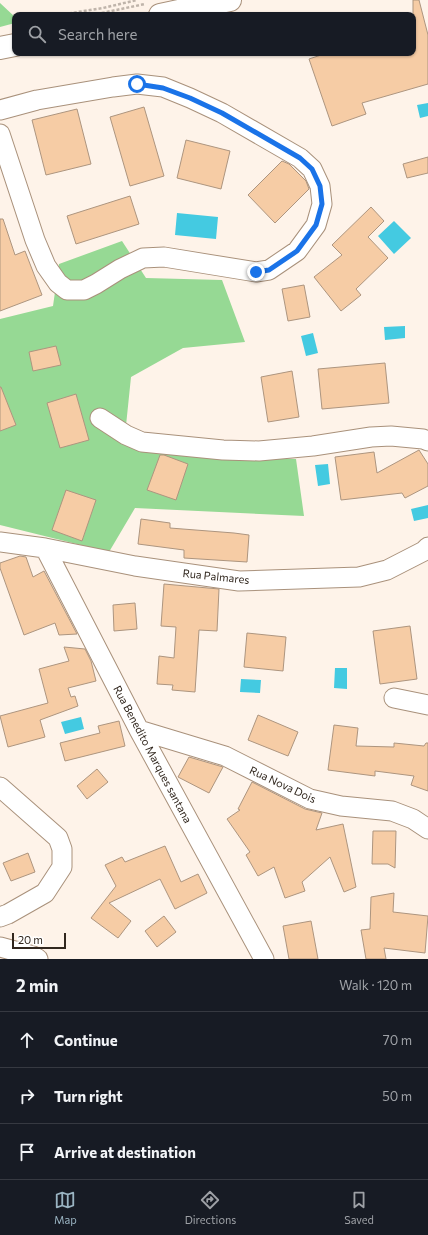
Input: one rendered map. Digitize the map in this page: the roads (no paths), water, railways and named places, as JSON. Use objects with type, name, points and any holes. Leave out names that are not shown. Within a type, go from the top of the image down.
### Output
[{"type":"main road","points":[[154,9],[230,0]]},
{"type":"main road","points":[[0,48],[12,46]]},
{"type":"street","points":[[0,110],[37,100],[112,87],[137,84],[163,88],[190,98],[222,113],[300,158],[312,169],[320,186],[322,204],[316,225],[297,251],[269,270],[256,272],[164,257],[143,258],[120,269],[84,290],[67,290],[58,283],[46,266],[35,240],[0,134]]},
{"type":"street","points":[[100,418],[126,435],[142,442],[223,450],[259,451],[313,446],[371,437],[397,437],[423,439],[428,441]]},
{"type":"street","name":"Rua Palmares","points":[[0,542],[45,548],[134,566],[239,581],[359,577],[387,570],[424,551],[428,547]]},
{"type":"street","name":"Rua Benedito Marques santana","points":[[45,548],[139,730],[264,959]]},
{"type":"street","points":[[394,698],[428,705]]},
{"type":"street","name":"Rua Nova Dois","points":[[139,730],[225,756],[310,799],[341,806],[392,811],[413,818],[428,829]]},
{"type":"street","points":[[0,787],[58,838],[62,849],[62,867],[45,893],[0,917]]},
{"type":"street","points":[[0,947],[33,956],[38,959]]},
{"type":"water","points":[[428,103],[428,116],[420,118],[417,105]]},
{"type":"water","points":[[177,213],[218,217],[216,239],[175,235]]},
{"type":"water","points":[[394,221],[411,238],[394,254],[378,236]]},
{"type":"water","points":[[405,326],[405,338],[385,340],[384,327]]},
{"type":"water","points":[[313,333],[318,353],[306,356],[301,336]]},
{"type":"water","points":[[328,464],[330,484],[318,486],[315,465]]},
{"type":"water","points":[[428,505],[428,518],[414,521],[411,509]]},
{"type":"water","points":[[335,668],[347,668],[347,689],[334,688]]},
{"type":"water","points":[[241,679],[261,680],[260,693],[240,692]]},
{"type":"water","points":[[81,717],[84,729],[65,734],[61,722]]}]
